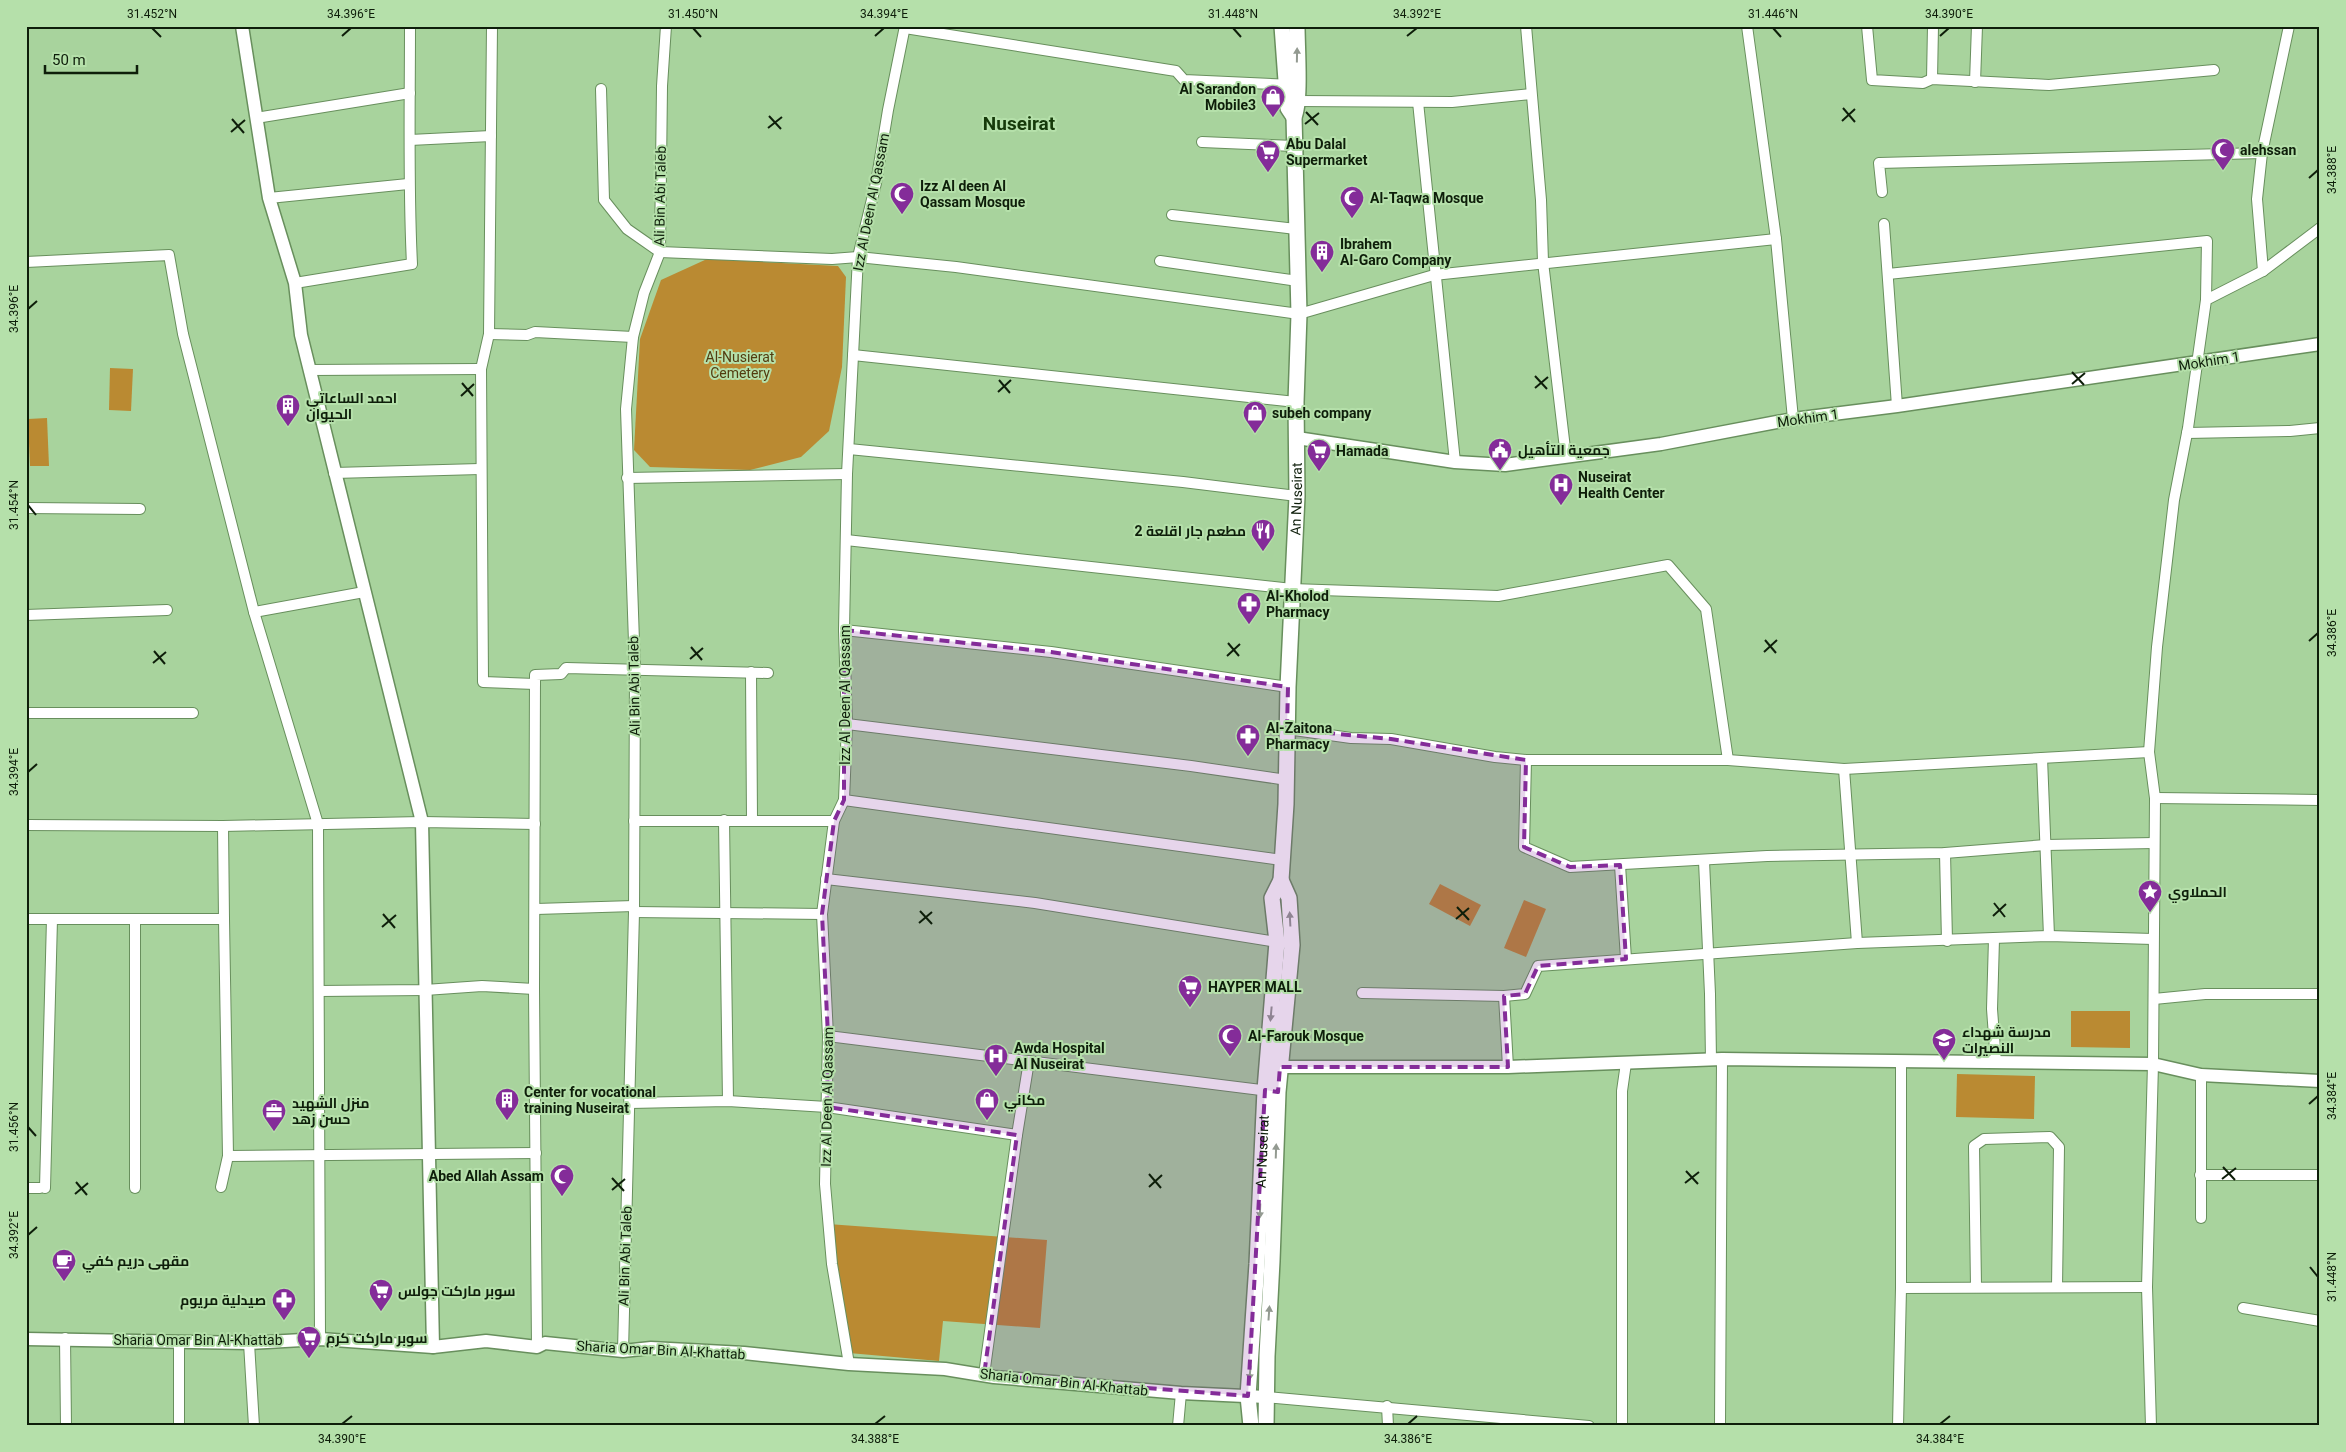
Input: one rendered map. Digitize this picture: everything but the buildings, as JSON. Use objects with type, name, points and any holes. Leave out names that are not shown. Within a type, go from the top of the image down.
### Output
[{"type":"main road","name":"An Nuseirat","points":[[1266,1426],[1271,1091],[1280,1067],[1285,943],[1272,898],[1281,880],[1287,780],[1288,687],[1298,438],[1296,402],[1299,314],[1294,118],[1298,101],[1291,85],[1282,26]]},
{"type":"main road","name":"An Nuseirat","points":[[1294,118],[1288,108],[1297,26]]},
{"type":"main road","name":"An Nuseirat","points":[[1251,1426],[1248,1396],[1257,1264],[1285,943]]},
{"type":"street","points":[[242,26],[269,198],[295,283],[301,334],[422,822],[433,1347]]},
{"type":"street","points":[[295,283],[412,264],[408,184],[410,26]]},
{"type":"street","points":[[492,26],[489,334],[481,369],[480,469],[483,682],[536,684]]},
{"type":"street","name":"Ali Bin Abi Taleb","points":[[623,1351],[634,909],[635,671],[626,409],[633,336],[644,293],[660,252],[662,86],[666,26]]},
{"type":"street","points":[[1526,26],[1542,200],[1543,262],[1566,457]]},
{"type":"street","points":[[1747,26],[1776,239],[1793,419]]},
{"type":"street","points":[[1867,26],[1872,80],[1923,83],[1932,79],[2049,85],[2214,70]]},
{"type":"street","points":[[1932,79],[1933,26]]},
{"type":"street","points":[[1975,82],[1977,26]]},
{"type":"street","points":[[2263,271],[2257,199],[2262,153],[2289,26]]},
{"type":"street","points":[[905,27],[1176,71],[1184,80],[1291,85]]},
{"type":"street","name":"Izz Al Deen Al Qassam","points":[[849,1364],[832,1264],[826,1184],[828,1036],[822,914],[834,821],[844,800],[847,724],[844,630],[847,474],[858,257],[876,184],[888,110],[905,27]]},
{"type":"street","points":[[601,89],[604,200],[627,229],[660,252],[832,259],[858,257],[956,267],[1299,314],[1434,275],[1543,262],[1776,239]]},
{"type":"street","points":[[256,118],[410,93]]},
{"type":"street","points":[[1298,101],[1418,102],[1479,100],[1531,94]]},
{"type":"street","points":[[1418,102],[1434,275],[1455,462]]},
{"type":"street","points":[[410,140],[491,136]]},
{"type":"street","points":[[1202,142],[1294,146]]},
{"type":"street","points":[[1882,192],[1880,163],[2262,153]]},
{"type":"street","points":[[269,198],[408,184]]},
{"type":"street","points":[[1172,215],[1296,229]]},
{"type":"street","points":[[1884,224],[1897,406]]},
{"type":"street","points":[[2206,300],[2263,271],[2320,228]]},
{"type":"street","points":[[1888,274],[2207,240],[2206,300],[2187,433],[2174,500],[2157,647],[2149,752],[2155,798],[2154,1064],[2147,1287],[2151,1426]]},
{"type":"street","points":[[26,262],[169,255],[183,334],[254,612],[318,824],[320,1339]]},
{"type":"street","points":[[1160,261],[1298,281]]},
{"type":"street","points":[[489,334],[527,335],[535,332],[633,336]]},
{"type":"street","name":"Mokhim 1","points":[[1298,438],[1455,462],[1505,465],[1661,444],[1793,419],[2196,364],[2320,344]]},
{"type":"street","points":[[853,355],[1296,402]]},
{"type":"street","points":[[310,370],[481,369]]},
{"type":"street","points":[[2187,433],[2290,431],[2320,428]]},
{"type":"street","points":[[849,449],[1183,482],[1297,496]]},
{"type":"street","points":[[334,473],[480,469]]},
{"type":"street","points":[[627,478],[847,474]]},
{"type":"street","points":[[26,508],[140,508]]},
{"type":"street","points":[[846,540],[1292,588],[1498,596],[1668,565],[1706,609],[1728,760]]},
{"type":"street","points":[[254,612],[364,592]]},
{"type":"street","points":[[26,615],[167,610]]},
{"type":"street","points":[[844,630],[1051,652],[1288,687]]},
{"type":"street","points":[[537,1347],[534,989],[536,909],[535,675],[561,674],[566,668],[635,671],[768,672]]},
{"type":"street","points":[[751,672],[752,820]]},
{"type":"street","points":[[26,713],[193,713]]},
{"type":"street","points":[[847,724],[1190,766],[1287,780]]},
{"type":"street","points":[[1287,729],[1351,738],[1390,739],[1495,757],[1526,760],[1728,760],[1844,769],[2149,752]]},
{"type":"street","points":[[2042,758],[2049,936]]},
{"type":"street","points":[[1526,760],[1524,847],[1570,867],[1767,856],[1944,853],[2046,845],[2154,843]]},
{"type":"street","points":[[1844,769],[1849,855],[1858,943]]},
{"type":"street","points":[[2155,798],[2320,800]]},
{"type":"street","points":[[844,800],[1282,860]]},
{"type":"street","points":[[724,820],[728,1101]]},
{"type":"street","points":[[634,821],[834,821]]},
{"type":"street","points":[[26,825],[223,826],[422,822],[535,824]]},
{"type":"street","points":[[221,1187],[228,1156],[223,826]]},
{"type":"street","points":[[1944,853],[1947,941]]},
{"type":"street","points":[[1704,861],[1716,1059],[1720,1426]]},
{"type":"street","points":[[1620,865],[1626,960]]},
{"type":"street","points":[[826,879],[1035,903],[1285,943]]},
{"type":"street","points":[[536,909],[634,909],[822,914]]},
{"type":"street","points":[[26,919],[224,918]]},
{"type":"street","points":[[26,1188],[42,1188],[52,919]]},
{"type":"street","points":[[135,919],[135,1188]]},
{"type":"street","points":[[1362,993],[1504,996],[1525,994],[1538,966],[1709,955],[1756,949],[2049,936],[2154,939]]},
{"type":"street","points":[[1994,939],[1992,1009],[1996,1063]]},
{"type":"street","points":[[319,991],[425,990],[482,986],[534,989]]},
{"type":"street","points":[[2154,1000],[2205,994],[2320,994]]},
{"type":"street","points":[[1504,996],[1508,1066]]},
{"type":"street","points":[[828,1036],[1271,1091]]},
{"type":"street","points":[[1280,1067],[1508,1066],[1716,1059],[1901,1063],[2154,1064],[2201,1075],[2320,1081]]},
{"type":"street","points":[[984,1375],[1029,1062]]},
{"type":"street","points":[[1622,1426],[1622,1091],[1626,1063]]},
{"type":"street","points":[[1898,1426],[1901,1288],[1901,1063]]},
{"type":"street","points":[[2201,1075],[2201,1218]]},
{"type":"street","points":[[630,1103],[728,1101],[826,1107],[1017,1135]]},
{"type":"street","points":[[1976,1287],[1974,1146],[1984,1139],[2050,1136],[2059,1147],[2057,1287]]},
{"type":"street","points":[[228,1156],[320,1156],[429,1152],[536,1153]]},
{"type":"street","points":[[2200,1175],[2320,1175]]},
{"type":"street","points":[[1901,1288],[2147,1287]]},
{"type":"street","points":[[2242,1308],[2320,1321]]},
{"type":"street","points":[[65,1338],[66,1426]]},
{"type":"street","name":"Sharia Omar Bin Al-Khattab","points":[[26,1339],[65,1338],[249,1343],[320,1339],[433,1347],[486,1341],[537,1347],[545,1343],[623,1351],[651,1348],[744,1353],[849,1364],[945,1369],[984,1375],[1181,1393],[1266,1397]]},
{"type":"street","points":[[179,1341],[179,1426]]},
{"type":"street","points":[[249,1343],[254,1426]]},
{"type":"street","points":[[1178,1426],[1181,1393]]},
{"type":"street","points":[[1266,1397],[1387,1406],[1589,1426]]},
{"type":"street","points":[[1387,1406],[1388,1426]]},
{"type":"highlighted area","points":[[844,630],[1051,652],[1288,687],[1287,729],[1391,739],[1526,760],[1524,847],[1570,867],[1620,865],[1626,959],[1538,966],[1525,994],[1504,996],[1508,1067],[1280,1067],[1278,1092],[1265,1090],[1248,1396],[984,1375],[1017,1135],[827,1107],[828,1036],[822,914],[834,821],[844,800]]},
{"type":"green space","name":"Al-Nusierat Cemetery","points":[[707,259],[838,266],[846,277],[842,367],[829,431],[801,457],[750,470],[650,467],[634,450],[640,339],[661,280]]},
{"type":"green space","points":[[110,368],[133,369],[131,411],[109,410]]},
{"type":"green space","points":[[47,418],[49,466],[30,466],[28,419]]},
{"type":"green space","points":[[1440,884],[1481,905],[1470,926],[1429,904]]},
{"type":"green space","points":[[1524,900],[1546,909],[1526,957],[1504,948]]},
{"type":"green space","points":[[2071,1011],[2130,1011],[2130,1048],[2071,1047]]},
{"type":"green space","points":[[1957,1074],[2035,1076],[2034,1119],[1956,1117]]},
{"type":"green space","points":[[828,1224],[1047,1240],[1040,1328],[943,1321],[939,1361],[849,1353]]},
{"type":"place","name":"Al Sarandon Mobile3","points":[[1273,118]]},
{"type":"place","name":"alehssan","points":[[2223,171]]},
{"type":"place","name":"Abu Dalal Supermarket","points":[[1268,173]]},
{"type":"place","name":"Izz Al deen Al Qassam Mosque","points":[[902,215]]},
{"type":"place","name":"Al-Taqwa Mosque","points":[[1352,219]]},
{"type":"place","name":"Ibrahem Al-Garo Company","points":[[1322,273]]},
{"type":"place","name":"احمد الساعاتي الحيوان","points":[[288,427]]},
{"type":"place","name":"subeh company","points":[[1255,434]]},
{"type":"place","name":"جمعية التأهيل","points":[[1500,471]]},
{"type":"place","name":"Hamada","points":[[1319,472]]},
{"type":"place","name":"Nuseirat Health Center","points":[[1561,506]]},
{"type":"place","name":"مطعم جار اقلعة 2","points":[[1263,552]]},
{"type":"place","name":"Al-Kholod Pharmacy","points":[[1249,625]]},
{"type":"place","name":"Al-Zaitona Pharmacy","points":[[1248,757]]},
{"type":"place","name":"الحملاوي","points":[[2150,913]]},
{"type":"place","name":"HAYPER MALL","points":[[1190,1008]]},
{"type":"place","name":"Al-Farouk Mosque","points":[[1230,1057]]},
{"type":"place","name":"مدرسة شهداء النصيرات","points":[[1944,1061]]},
{"type":"place","name":"Awda Hospital Al Nuseirat","points":[[996,1077]]},
{"type":"place","name":"Center for vocational training Nuseirat","points":[[507,1121]]},
{"type":"place","name":"مكاني","points":[[987,1121]]},
{"type":"place","name":"منزل الشهيد حسن زهد","points":[[274,1132]]},
{"type":"place","name":"Abed Allah Assam","points":[[562,1197]]},
{"type":"place","name":"مقهى دريم كفي","points":[[64,1282]]},
{"type":"place","name":"سوبر ماركت جولس","points":[[381,1312]]},
{"type":"place","name":"صيدلية مريوم","points":[[284,1321]]},
{"type":"place","name":"سوبر ماركت كرم","points":[[309,1359]]},
{"type":"district","name":"Nuseirat","points":[[1019,123]]}]
